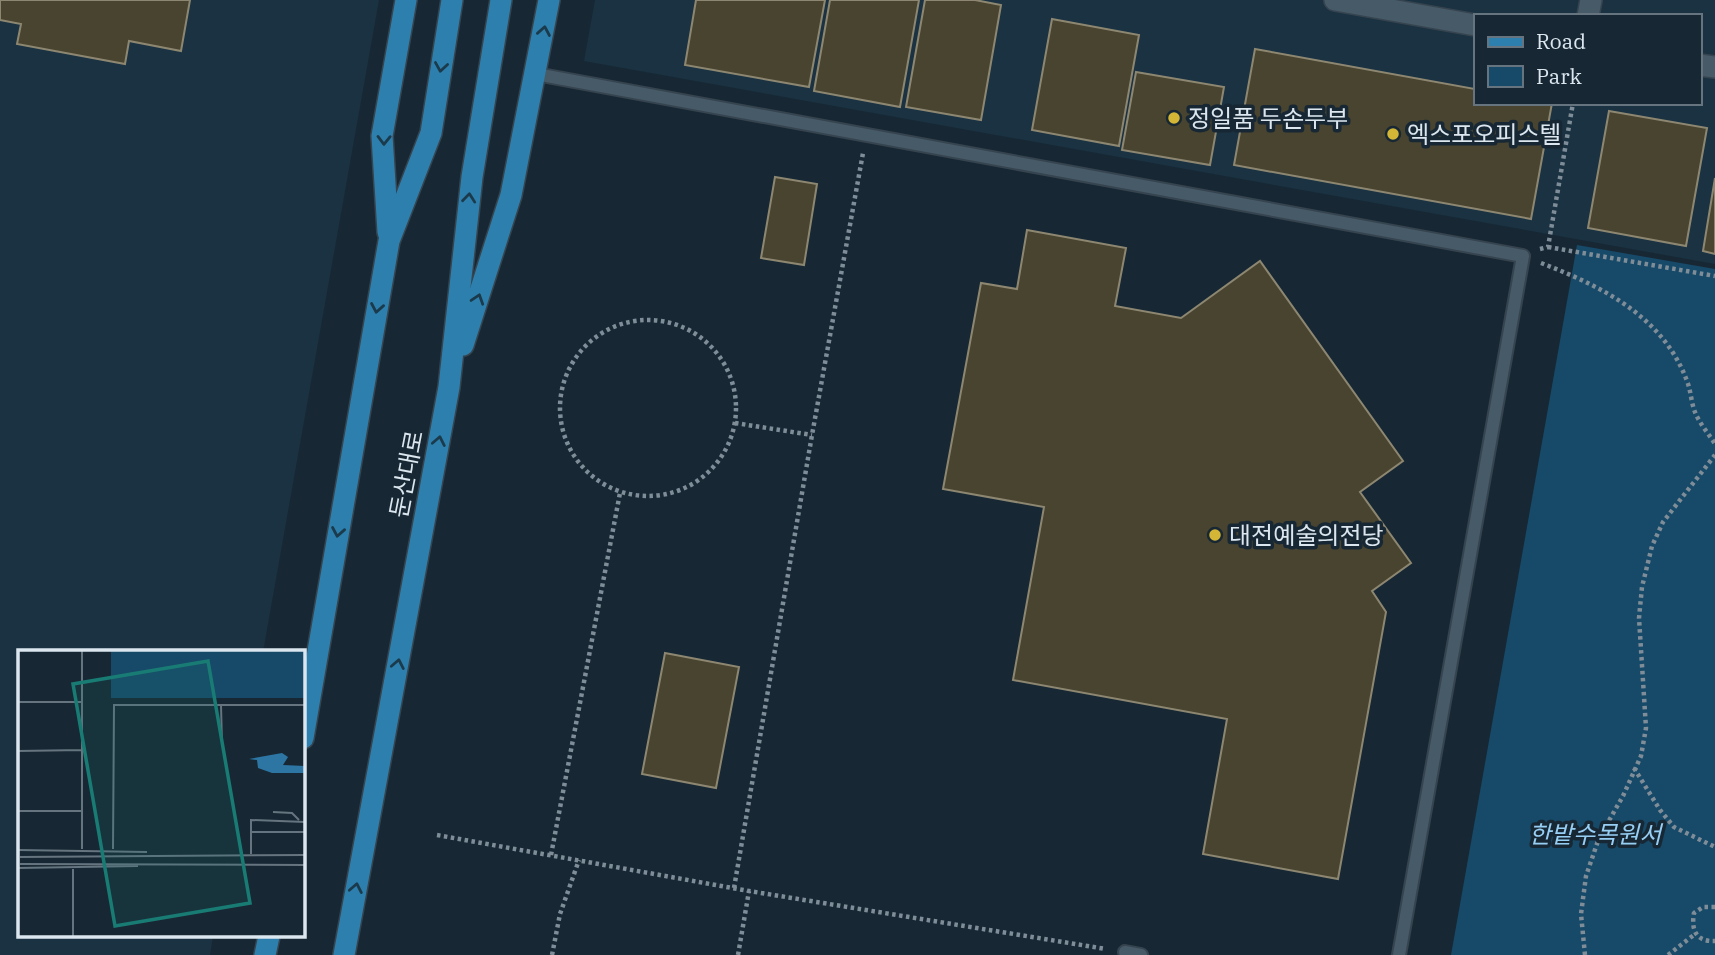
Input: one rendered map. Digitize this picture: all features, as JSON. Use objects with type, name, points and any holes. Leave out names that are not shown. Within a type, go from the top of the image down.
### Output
[{"type":"main road","points":[[389,241],[382,136],[406,0]]},
{"type":"main road","points":[[304,732],[389,241],[431,133],[452,0]]},
{"type":"main road","name":"둔산대로","points":[[344,955],[449,387],[472,177],[501,0]]},
{"type":"main road","points":[[449,387],[511,195],[549,0]]},
{"type":"main road","points":[[265,955],[269,937]]},
{"type":"street","points":[[1335,0],[1474,25]]},
{"type":"lane","points":[[536,74],[1523,256],[1399,955]]},
{"type":"lane","points":[[1125,951],[1141,955]]},
{"type":"path","points":[[1548,247],[1573,105]]},
{"type":"path","points":[[734,888],[862,158]]},
{"type":"path","points":[[1523,256],[1548,247],[1715,276]]},
{"type":"path","points":[[1523,256],[1573,275],[1641,314],[1664,338],[1687,380],[1695,413],[1715,444]]},
{"type":"path","points":[[656,320],[684,327],[707,342],[724,364],[735,393],[735,423],[725,452],[706,475],[680,491],[650,497],[620,493],[593,478],[573,456],[561,428],[560,400],[567,373],[582,350],[603,332],[629,322],[656,320]]},
{"type":"path","points":[[735,423],[812,435]]},
{"type":"path","points":[[1585,955],[1581,914],[1586,876],[1599,838],[1623,796],[1641,756],[1646,728],[1639,618],[1648,560],[1663,522],[1715,455]]},
{"type":"path","points":[[551,855],[620,493]]},
{"type":"path","points":[[1634,768],[1674,827],[1715,847]]},
{"type":"path","points":[[437,835],[749,891],[1125,951]]},
{"type":"path","points":[[552,955],[560,914],[579,860]]},
{"type":"path","points":[[738,955],[749,891]]},
{"type":"path","points":[[1715,907],[1703,907],[1694,913],[1692,925],[1701,939],[1715,941]]},
{"type":"path","points":[[1668,955],[1695,933]]},
{"type":"shaded area","points":[[0,0],[379,0],[263,650],[18,650],[18,937],[213,937],[210,955],[0,955]]},
{"type":"shaded area","points":[[595,0],[1715,0],[1715,264],[584,61]]},
{"type":"green space","name":"한밭수목원서","points":[[1577,245],[1715,269],[1715,955],[1451,955]]},
{"type":"building","points":[[0,0],[190,0],[181,51],[129,41],[125,64],[17,44],[21,24],[0,20]]},
{"type":"building","points":[[696,0],[825,0],[809,87],[685,65]]},
{"type":"building","points":[[830,0],[919,0],[900,107],[814,91]]},
{"type":"building","points":[[925,0],[975,0],[1001,5],[981,120],[906,107]]},
{"type":"building","points":[[1052,19],[1139,35],[1119,146],[1032,130]]},
{"type":"building","name":"엑스포오피스텔","points":[[1255,49],[1474,89],[1474,105],[1552,105],[1531,219],[1234,165]]},
{"type":"building","points":[[1136,72],[1224,87],[1210,165],[1122,150]]},
{"type":"building","points":[[1609,111],[1707,128],[1686,246],[1588,228]]},
{"type":"building","points":[[775,177],[817,184],[804,265],[761,258]]},
{"type":"building","points":[[1715,178],[1715,254],[1703,251]]},
{"type":"building","name":"대전예술의전당","points":[[1027,230],[1126,248],[1115,306],[1181,318],[1260,261],[1403,461],[1360,492],[1411,563],[1372,591],[1386,612],[1338,879],[1203,854],[1227,719],[1013,680],[1044,507],[943,489],[981,283],[1017,289]]},
{"type":"building","points":[[665,653],[739,667],[716,788],[642,774]]},
{"type":"place","name":"정일품 두손두부","points":[[1174,118]]},
{"type":"place","name":"엑스포오피스텔","points":[[1393,134]]},
{"type":"place","name":"대전예술의전당","points":[[1215,535]]}]
